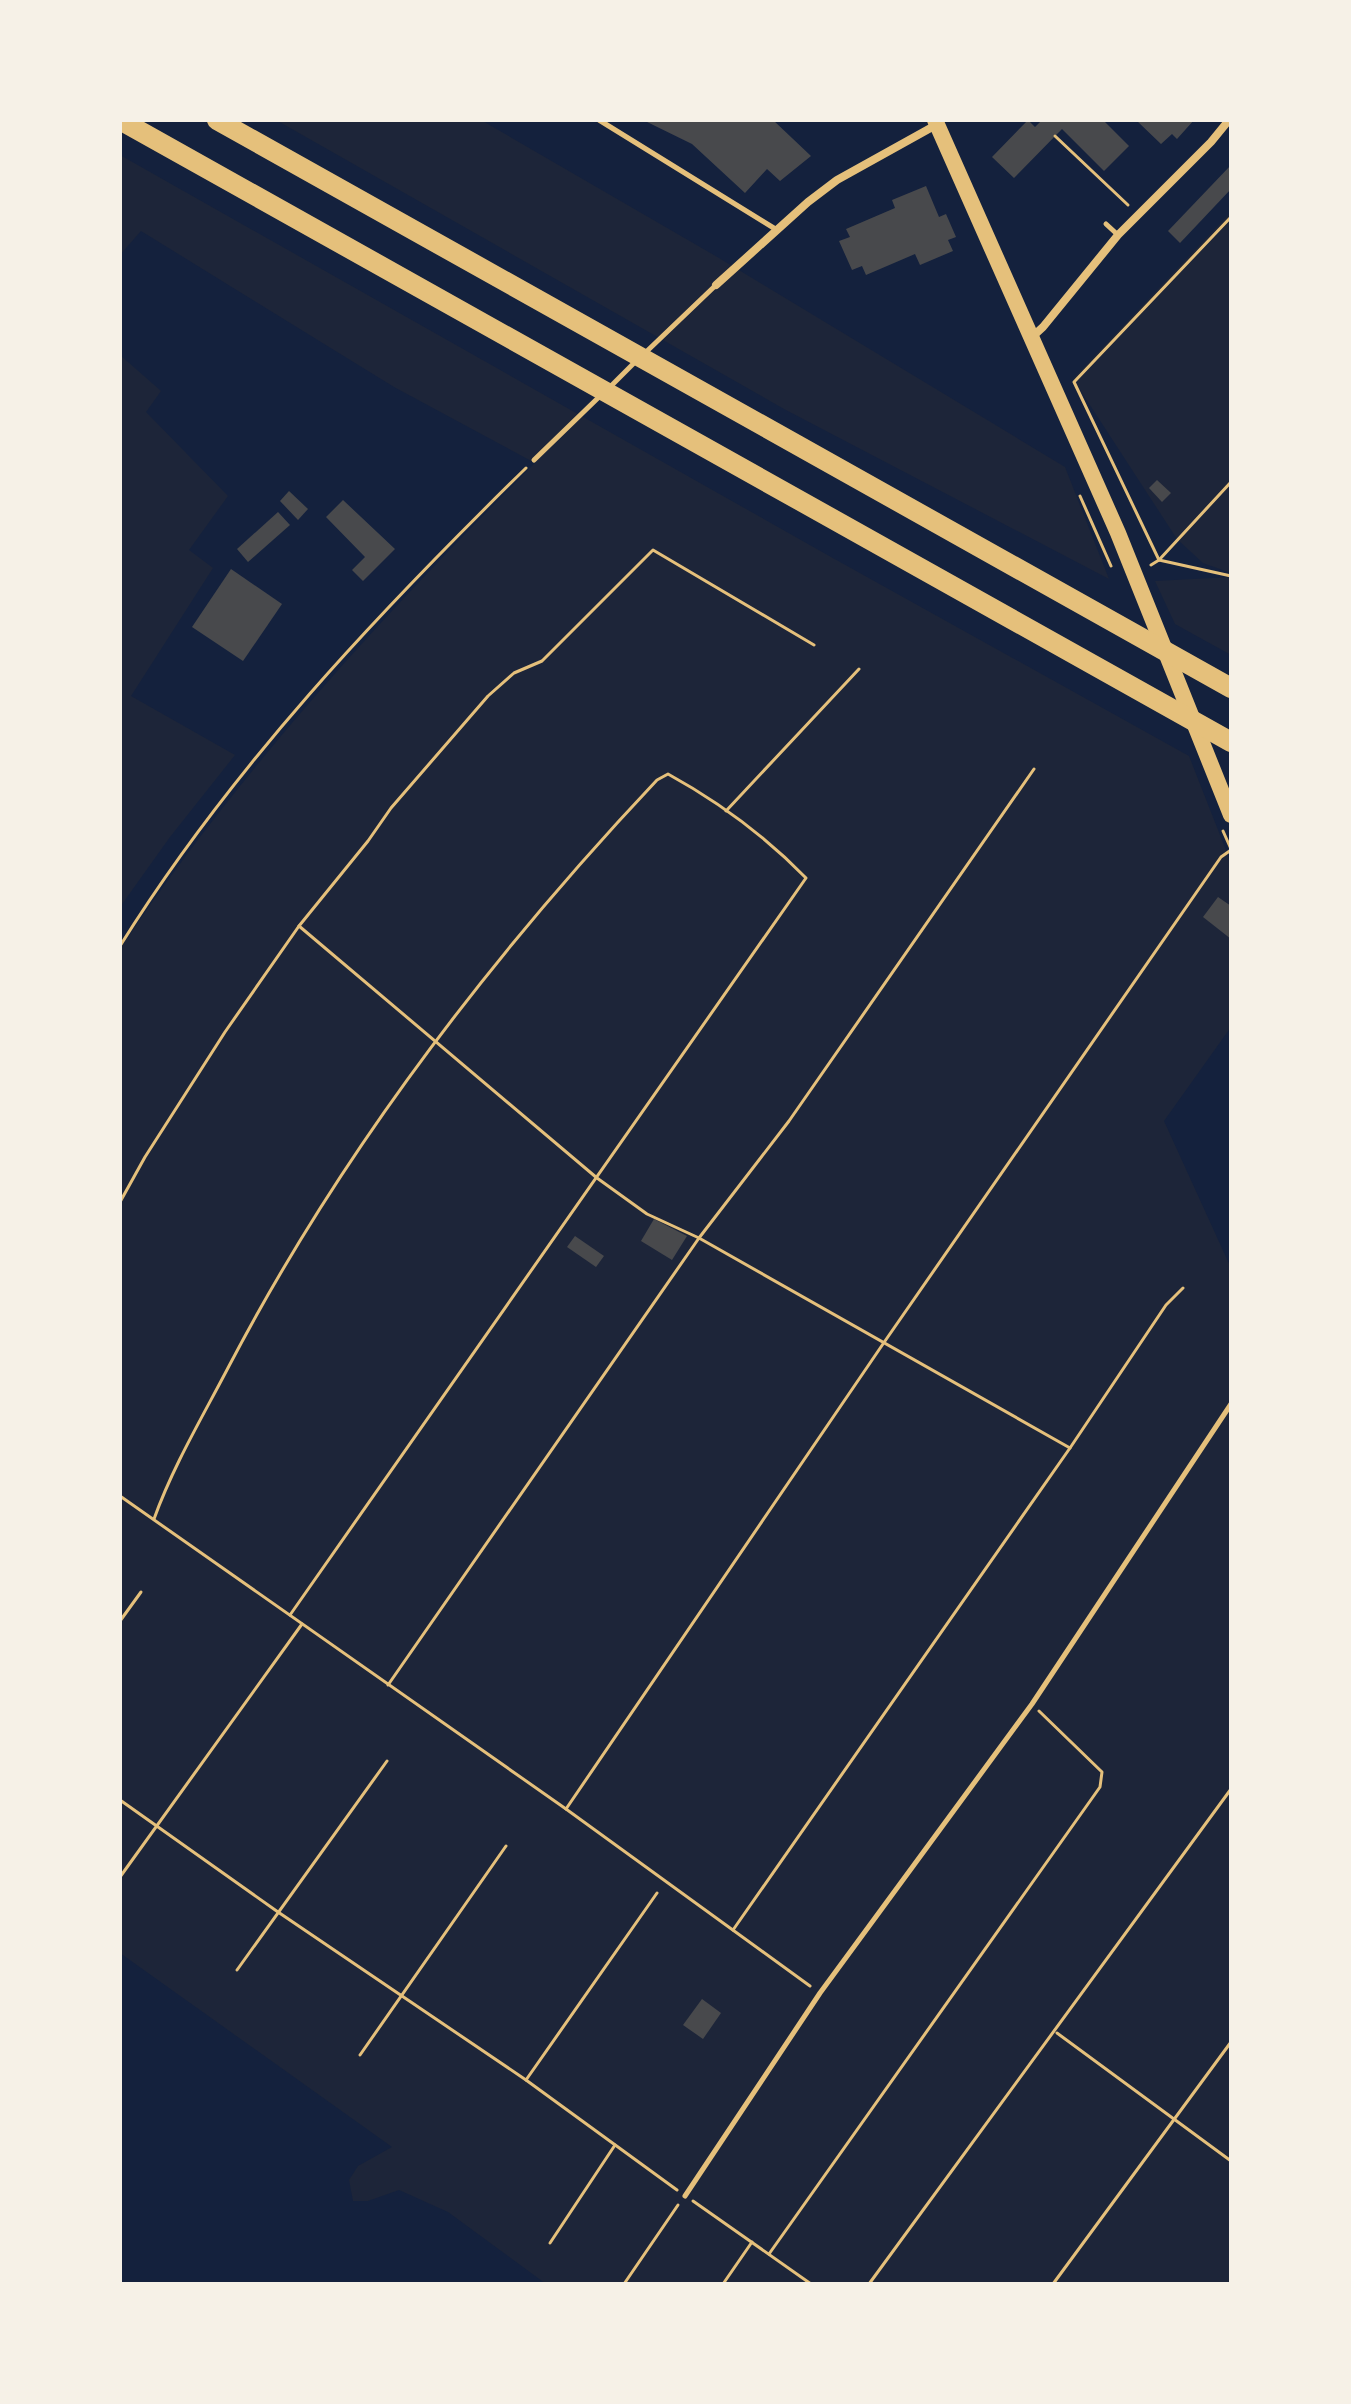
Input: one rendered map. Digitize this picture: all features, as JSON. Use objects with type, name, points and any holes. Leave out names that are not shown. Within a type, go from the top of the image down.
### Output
[{"type":"highway","points":[[120,120],[1231,742]]},
{"type":"highway","points":[[217,120],[1231,688]]},
{"type":"main road","points":[[936,122],[1118,533],[1231,815]]},
{"type":"street","points":[[1031,338],[1118,235],[1229,120]]},
{"type":"street","points":[[716,285],[837,180],[936,122]]},
{"type":"lane","points":[[599,120],[777,230]]},
{"type":"lane","points":[[1106,224],[1118,235]]},
{"type":"lane","points":[[534,460],[716,285]]},
{"type":"lane","points":[[685,2196],[820,1993],[1032,1704],[1231,1404]]},
{"type":"path","points":[[1055,136],[1138,215]]},
{"type":"path","points":[[1159,560],[1074,382],[1231,217]]},
{"type":"path","points":[[120,946],[251,762],[417,575],[534,460]]},
{"type":"path","points":[[1159,560],[1231,482]]},
{"type":"path","points":[[120,1202],[225,1032],[299,926],[391,808],[488,696],[514,673],[542,661],[653,550],[814,645]]},
{"type":"path","points":[[1159,560],[1231,576]]},
{"type":"path","points":[[726,811],[859,669]]},
{"type":"path","points":[[388,1685],[699,1238],[789,1121],[1034,769]]},
{"type":"path","points":[[154,1519],[211,1401],[296,1245],[437,1040],[534,918],[657,780],[668,774],[726,811],[778,849],[806,878],[290,1615]]},
{"type":"path","points":[[566,1809],[885,1341],[1221,857],[1231,850]]},
{"type":"path","points":[[299,926],[597,1178],[647,1214],[699,1238],[1070,1448]]},
{"type":"path","points":[[733,1930],[1070,1448],[1166,1305],[1183,1288]]},
{"type":"path","points":[[120,1496],[566,1809],[820,1993]]},
{"type":"path","points":[[120,1621],[141,1592]]},
{"type":"path","points":[[120,1877],[302,1624]]},
{"type":"path","points":[[769,2254],[1100,1787],[1102,1772],[1032,1704]]},
{"type":"path","points":[[237,1970],[387,1761]]},
{"type":"path","points":[[869,2284],[1231,1789]]},
{"type":"path","points":[[120,1800],[278,1912],[526,2080],[811,2284]]},
{"type":"path","points":[[360,2055],[506,1846]]},
{"type":"path","points":[[526,2080],[657,1893]]},
{"type":"path","points":[[1056,2032],[1231,2161]]},
{"type":"path","points":[[1053,2284],[1231,2042]]},
{"type":"path","points":[[550,2243],[615,2145]]},
{"type":"path","points":[[624,2284],[685,2196]]},
{"type":"path","points":[[723,2284],[752,2242]]},
{"type":"shaded area","points":[[276,120],[481,120],[719,258],[1065,467],[1109,579],[784,409]]},
{"type":"shaded area","points":[[120,155],[1189,756],[1231,863],[1231,1027],[1164,1121],[1231,1268],[1231,2284],[546,2284],[448,2212],[399,2190],[368,2201],[353,2201],[349,2180],[358,2166],[392,2147],[120,1953],[120,949],[213,820],[315,696],[368,636],[535,463],[394,387],[141,231],[120,255]]},
{"type":"shaded area","points":[[1231,212],[1231,573],[1203,563],[1177,539],[1073,379]]},
{"type":"shaded area","points":[[120,355],[161,391],[146,412],[228,496],[189,550],[213,568],[131,696],[235,755],[120,907]]},
{"type":"shaded area","points":[[1231,577],[1231,655],[1175,624],[1155,581]]},
{"type":"building","points":[[643,120],[773,120],[811,156],[780,181],[767,169],[745,193],[692,144]]},
{"type":"building","points":[[1028,120],[1035,127],[1042,120],[1103,120],[1129,146],[1104,171],[1062,129],[1014,178],[992,157]]},
{"type":"building","points":[[1136,120],[1194,120],[1177,139],[1172,134],[1161,144]]},
{"type":"building","points":[[1231,165],[1231,189],[1180,243],[1168,231]]},
{"type":"building","points":[[926,186],[939,217],[946,214],[956,237],[948,240],[953,251],[920,265],[915,254],[866,275],[862,266],[852,270],[839,241],[850,237],[846,229],[895,208],[892,200]]},
{"type":"building","points":[[1157,480],[1171,493],[1162,502],[1149,488]]},
{"type":"building","points":[[289,491],[308,509],[298,520],[280,501]]},
{"type":"building","points":[[343,500],[395,549],[363,581],[352,570],[365,557],[326,517]]},
{"type":"building","points":[[278,512],[290,525],[248,562],[237,549]]},
{"type":"building","points":[[231,569],[282,604],[243,661],[192,627]]},
{"type":"building","points":[[1218,897],[1231,906],[1231,939],[1203,917]]},
{"type":"building","points":[[654,1219],[687,1236],[672,1260],[641,1241]]},
{"type":"building","points":[[575,1236],[604,1256],[596,1267],[567,1247]]},
{"type":"building","points":[[702,1999],[721,2013],[703,2039],[683,2025]]}]
